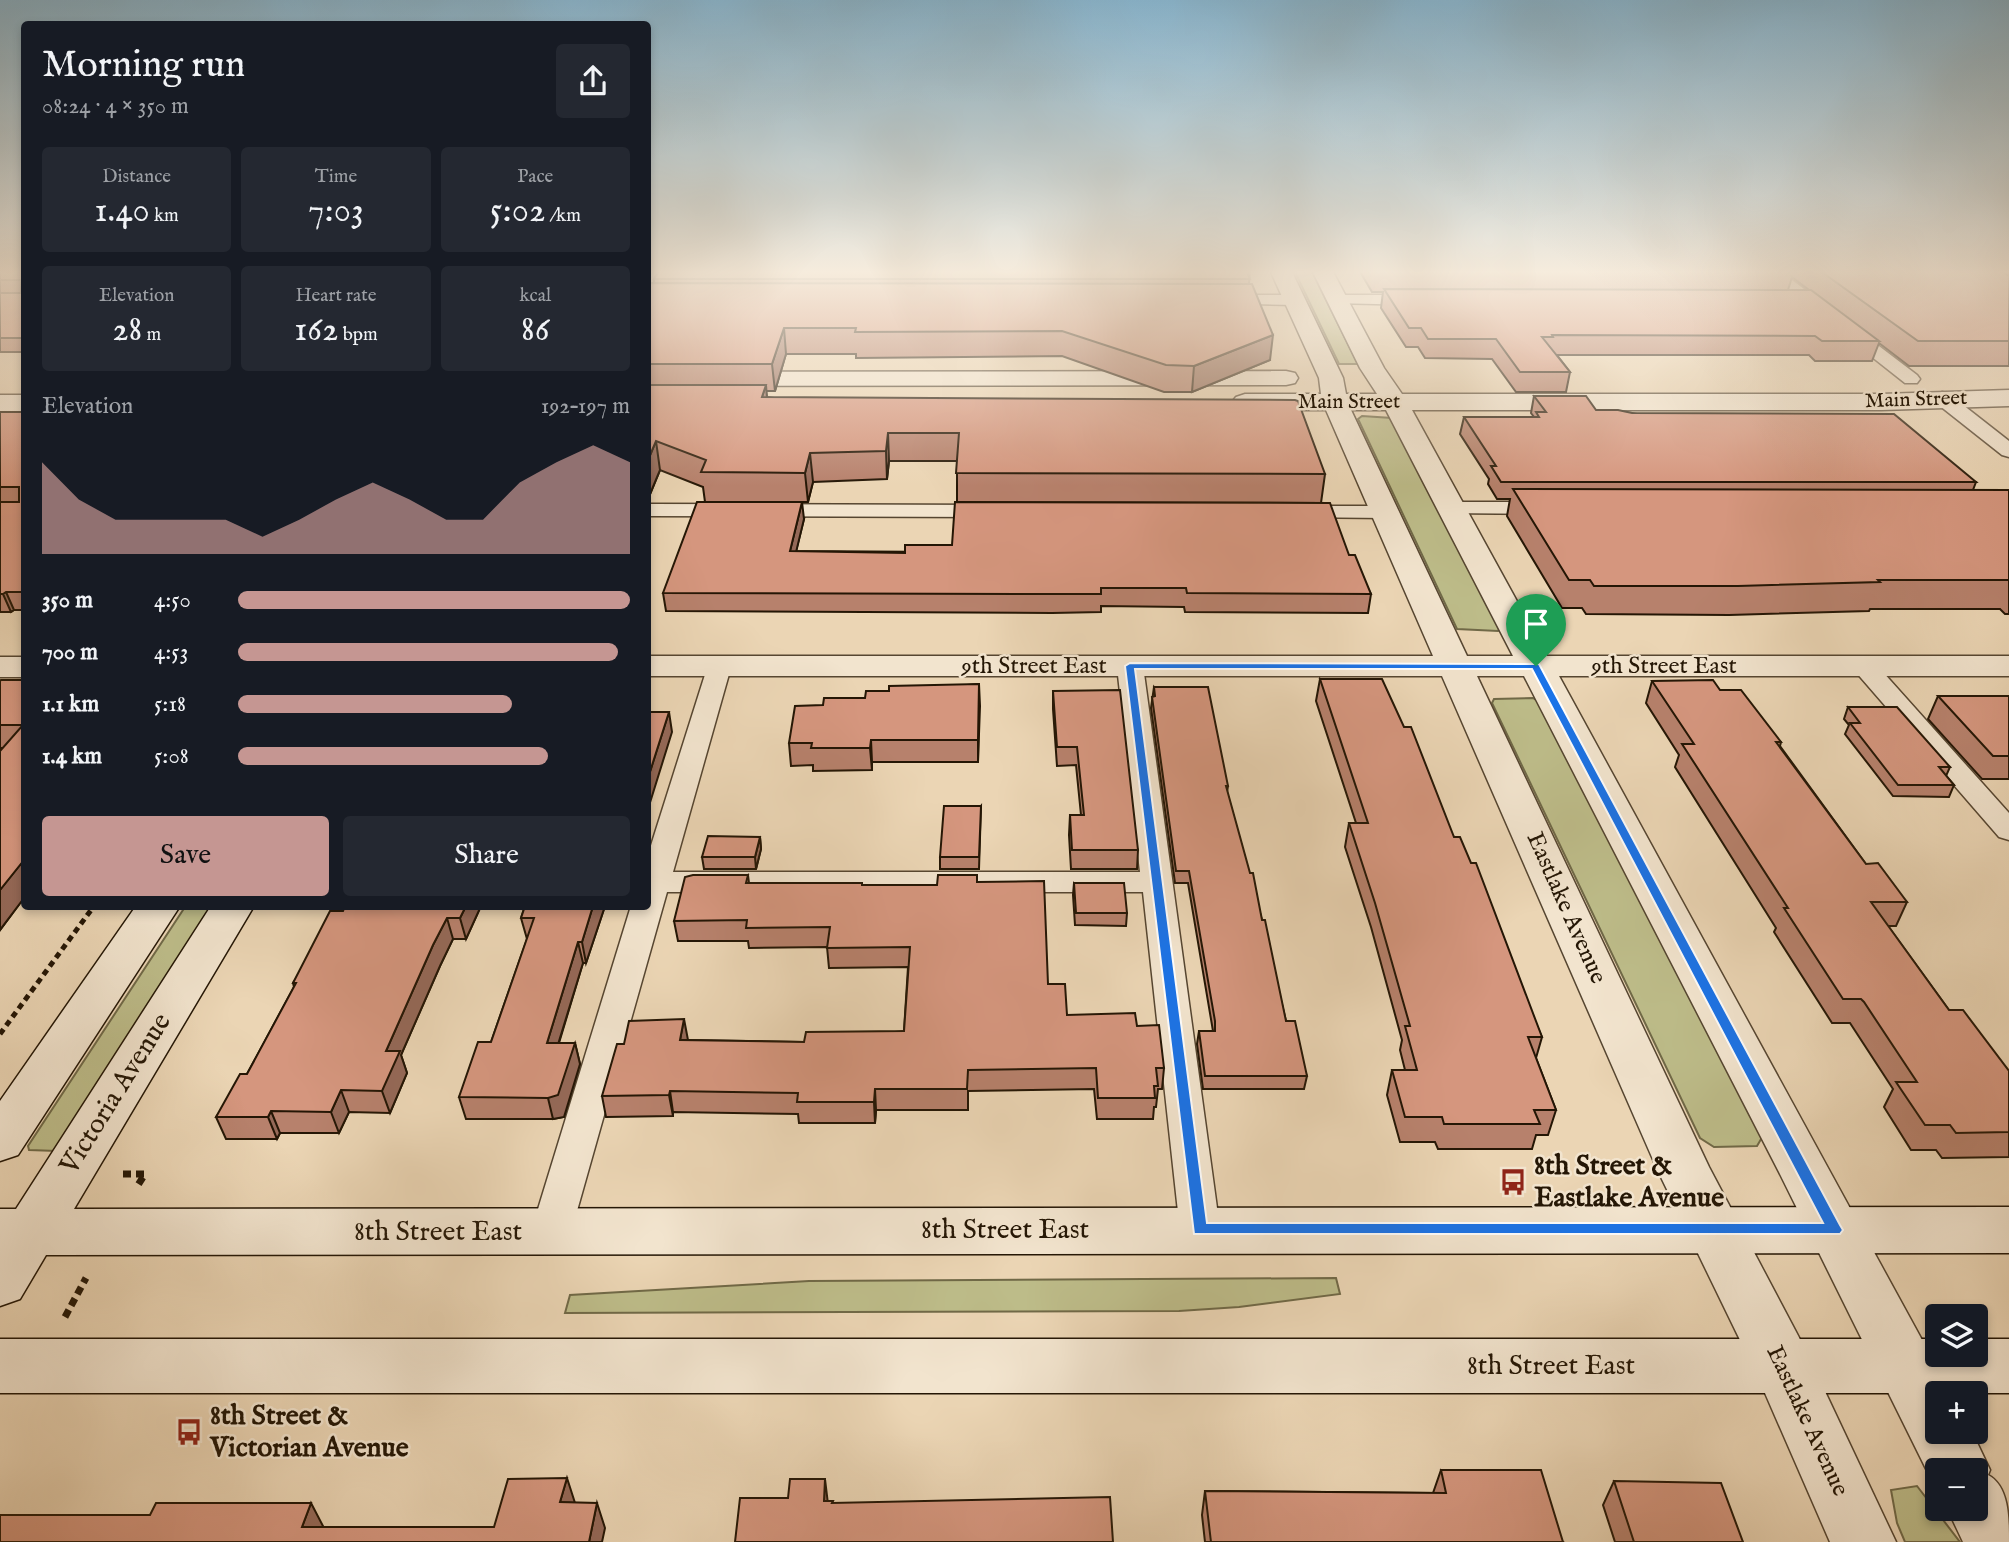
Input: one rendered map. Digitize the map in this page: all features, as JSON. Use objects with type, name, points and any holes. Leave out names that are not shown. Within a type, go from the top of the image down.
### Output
[{"type":"street","name":"Eastlake Avenue","points":[[1312,342],[1684,1171],[1783,1366],[1863,1542]]},
{"type":"street","points":[[1361,342],[1536,666],[1925,1406]]},
{"type":"street","name":"Main Street","points":[[651,379],[1881,402],[2009,398]]},
{"type":"street","name":"Main Street","points":[[1387,391],[2009,379]]},
{"type":"street","name":"Main Street","points":[[651,401],[1333,390]]},
{"type":"street","points":[[0,403],[21,403]]},
{"type":"street","name":"9th Street East","points":[[651,666],[2009,666]]},
{"type":"street","points":[[0,667],[21,667]]},
{"type":"street","points":[[0,1141],[156,910]]},
{"type":"street","name":"Victoria Avenue","points":[[0,1282],[15,1232],[230,910]]},
{"type":"street","name":"8th Street East","points":[[15,1232],[2009,1230]]},
{"type":"street","name":"8th Street East","points":[[0,1366],[2009,1366]]},
{"type":"street","points":[[1987,1521],[1998,1542]]},
{"type":"lane","points":[[1863,342],[1911,379]]},
{"type":"lane","points":[[1942,398],[2009,451]]},
{"type":"lane","points":[[1450,508],[1564,508]]},
{"type":"lane","points":[[651,510],[1007,511]]},
{"type":"lane","points":[[1269,512],[1387,512]]},
{"type":"lane","points":[[1130,666],[1200,1230]]},
{"type":"lane","points":[[1864,666],[2009,831]]},
{"type":"lane","points":[[651,902],[718,667]]},
{"type":"lane","points":[[657,882],[1156,882]]},
{"type":"lane","points":[[551,1232],[649,910]]},
{"type":"path","points":[[0,1034],[91,910]]},
{"type":"shaded area","points":[[1328,342],[1347,342],[1358,364],[1339,364]]},
{"type":"shaded area","points":[[1362,416],[1392,418],[1501,626],[1498,631],[1457,629],[1358,419]]},
{"type":"shaded area","points":[[1533,698],[1539,702],[1764,1134],[1757,1146],[1714,1147],[1700,1138],[1492,703],[1494,699]]},
{"type":"shaded area","points":[[183,910],[215,910],[57,1151],[29,1150],[28,1146]]},
{"type":"shaded area","points":[[1336,1278],[1340,1294],[1239,1307],[1179,1311],[565,1313],[570,1295],[809,1281]]},
{"type":"shaded area","points":[[1917,1486],[1925,1496],[1925,1521],[1944,1521],[1960,1542],[1905,1542],[1897,1523],[1891,1490]]},
{"type":"building","points":[[651,342],[779,342],[772,364],[651,364]]},
{"type":"building","points":[[1096,342],[1255,342],[1194,366],[1166,365]]},
{"type":"building","points":[[1498,342],[1546,342],[1570,372],[1520,372]]},
{"type":"building","points":[[651,385],[766,385],[762,397],[1295,400],[1298,401],[1325,474],[956,473],[959,433],[888,433],[886,451],[810,453],[805,473],[701,472],[706,460],[656,441],[651,453]]},
{"type":"building","points":[[1534,396],[1586,396],[1596,410],[1632,413],[1894,414],[1976,482],[1501,482],[1491,466],[1496,466],[1464,417],[1539,417],[1536,412],[1546,412]]},
{"type":"building","points":[[0,412],[21,412],[21,592],[0,594],[0,502],[19,502],[19,487],[0,487]]},
{"type":"building","points":[[1513,489],[2009,490],[2009,580],[1594,586],[1590,580],[1569,580]]},
{"type":"building","points":[[697,502],[802,502],[790,551],[905,553],[905,545],[952,545],[955,502],[1330,503],[1349,555],[1355,555],[1371,594],[1187,593],[1186,588],[1101,588],[1101,594],[663,593]]},
{"type":"building","points":[[1320,679],[1382,679],[1404,727],[1411,727],[1454,837],[1460,837],[1471,863],[1476,863],[1542,1037],[1528,1037],[1556,1110],[1534,1110],[1540,1124],[1444,1124],[1442,1117],[1405,1117],[1392,1070],[1417,1070],[1405,1026],[1410,1026],[1349,823],[1368,823]]},
{"type":"building","points":[[21,680],[21,725],[0,725],[0,681]]},
{"type":"building","points":[[1713,680],[1720,690],[1741,690],[1781,742],[1776,742],[1866,864],[1878,863],[1907,902],[1871,902],[1949,1010],[1963,1010],[2009,1071],[2009,1132],[1956,1133],[1950,1125],[1925,1125],[1896,1082],[1917,1082],[1864,1002],[1861,999],[1843,999],[1682,744],[1694,744],[1652,681]]},
{"type":"building","points":[[979,684],[978,740],[871,740],[870,748],[811,748],[812,743],[789,743],[795,706],[823,705],[824,698],[865,698],[866,691],[889,691],[889,686]]},
{"type":"building","points":[[1154,687],[1208,687],[1226,786],[1250,873],[1253,873],[1262,920],[1265,920],[1286,1021],[1295,1021],[1307,1076],[1205,1076],[1199,1031],[1215,1031],[1215,1021],[1189,871],[1176,871],[1152,697],[1155,696]]},
{"type":"building","points":[[1120,690],[1138,850],[1072,850],[1070,815],[1084,815],[1077,747],[1057,747],[1053,691]]},
{"type":"building","points":[[1938,696],[2009,696],[2009,756],[1993,756]]},
{"type":"building","points":[[1848,707],[1897,707],[1950,767],[1939,767],[1954,785],[1898,785],[1850,723],[1860,723]]},
{"type":"building","points":[[651,712],[669,712],[651,769]]},
{"type":"building","points":[[21,727],[21,864],[0,890],[0,751]]},
{"type":"building","points":[[944,806],[981,806],[979,857],[940,857]]},
{"type":"building","points":[[708,836],[760,837],[755,857],[702,857]]},
{"type":"building","points":[[748,875],[746,883],[862,885],[937,885],[938,875],[977,875],[977,882],[1044,881],[1048,984],[1065,984],[1067,1015],[1135,1013],[1137,1026],[1159,1025],[1164,1068],[1156,1068],[1158,1086],[1154,1086],[1155,1098],[1098,1098],[1096,1068],[968,1070],[967,1089],[875,1089],[874,1102],[797,1102],[798,1093],[670,1091],[669,1095],[602,1096],[617,1044],[624,1044],[629,1021],[684,1019],[680,1040],[804,1042],[806,1032],[904,1031],[910,947],[827,948],[830,927],[746,928],[747,920],[674,921],[685,877]]},
{"type":"building","points":[[1074,883],[1124,883],[1127,913],[1076,913]]},
{"type":"building","points":[[464,910],[460,918],[447,918],[433,945],[386,1051],[400,1051],[382,1091],[341,1090],[331,1112],[271,1111],[268,1117],[216,1117],[240,1074],[247,1074],[296,983],[293,983],[330,911]]},
{"type":"building","points":[[524,910],[592,910],[582,942],[578,942],[547,1043],[575,1043],[558,1095],[548,1098],[459,1097],[478,1042],[491,1042],[534,918],[521,918]]},
{"type":"building","points":[[1441,1470],[1541,1470],[1563,1542],[1211,1542],[1205,1491],[1446,1493]]},
{"type":"building","points":[[567,1478],[560,1502],[597,1503],[589,1542],[0,1542],[0,1515],[150,1515],[156,1503],[311,1503],[302,1527],[494,1527],[508,1479]]},
{"type":"building","points":[[790,1479],[825,1479],[824,1501],[833,1501],[832,1503],[1110,1497],[1113,1542],[735,1542],[740,1498],[788,1498]]},
{"type":"building","points":[[1614,1481],[1721,1483],[1743,1542],[1634,1542]]},
{"type":"place","name":"8th Street & Eastlake Avenue","points":[[1513,1182]]},
{"type":"place","name":"8th Street & Victorian Avenue","points":[[189,1432]]},
{"type":"route","points":[[1130,666],[1536,666],[1835,1230],[1200,1230],[1130,666]]}]
